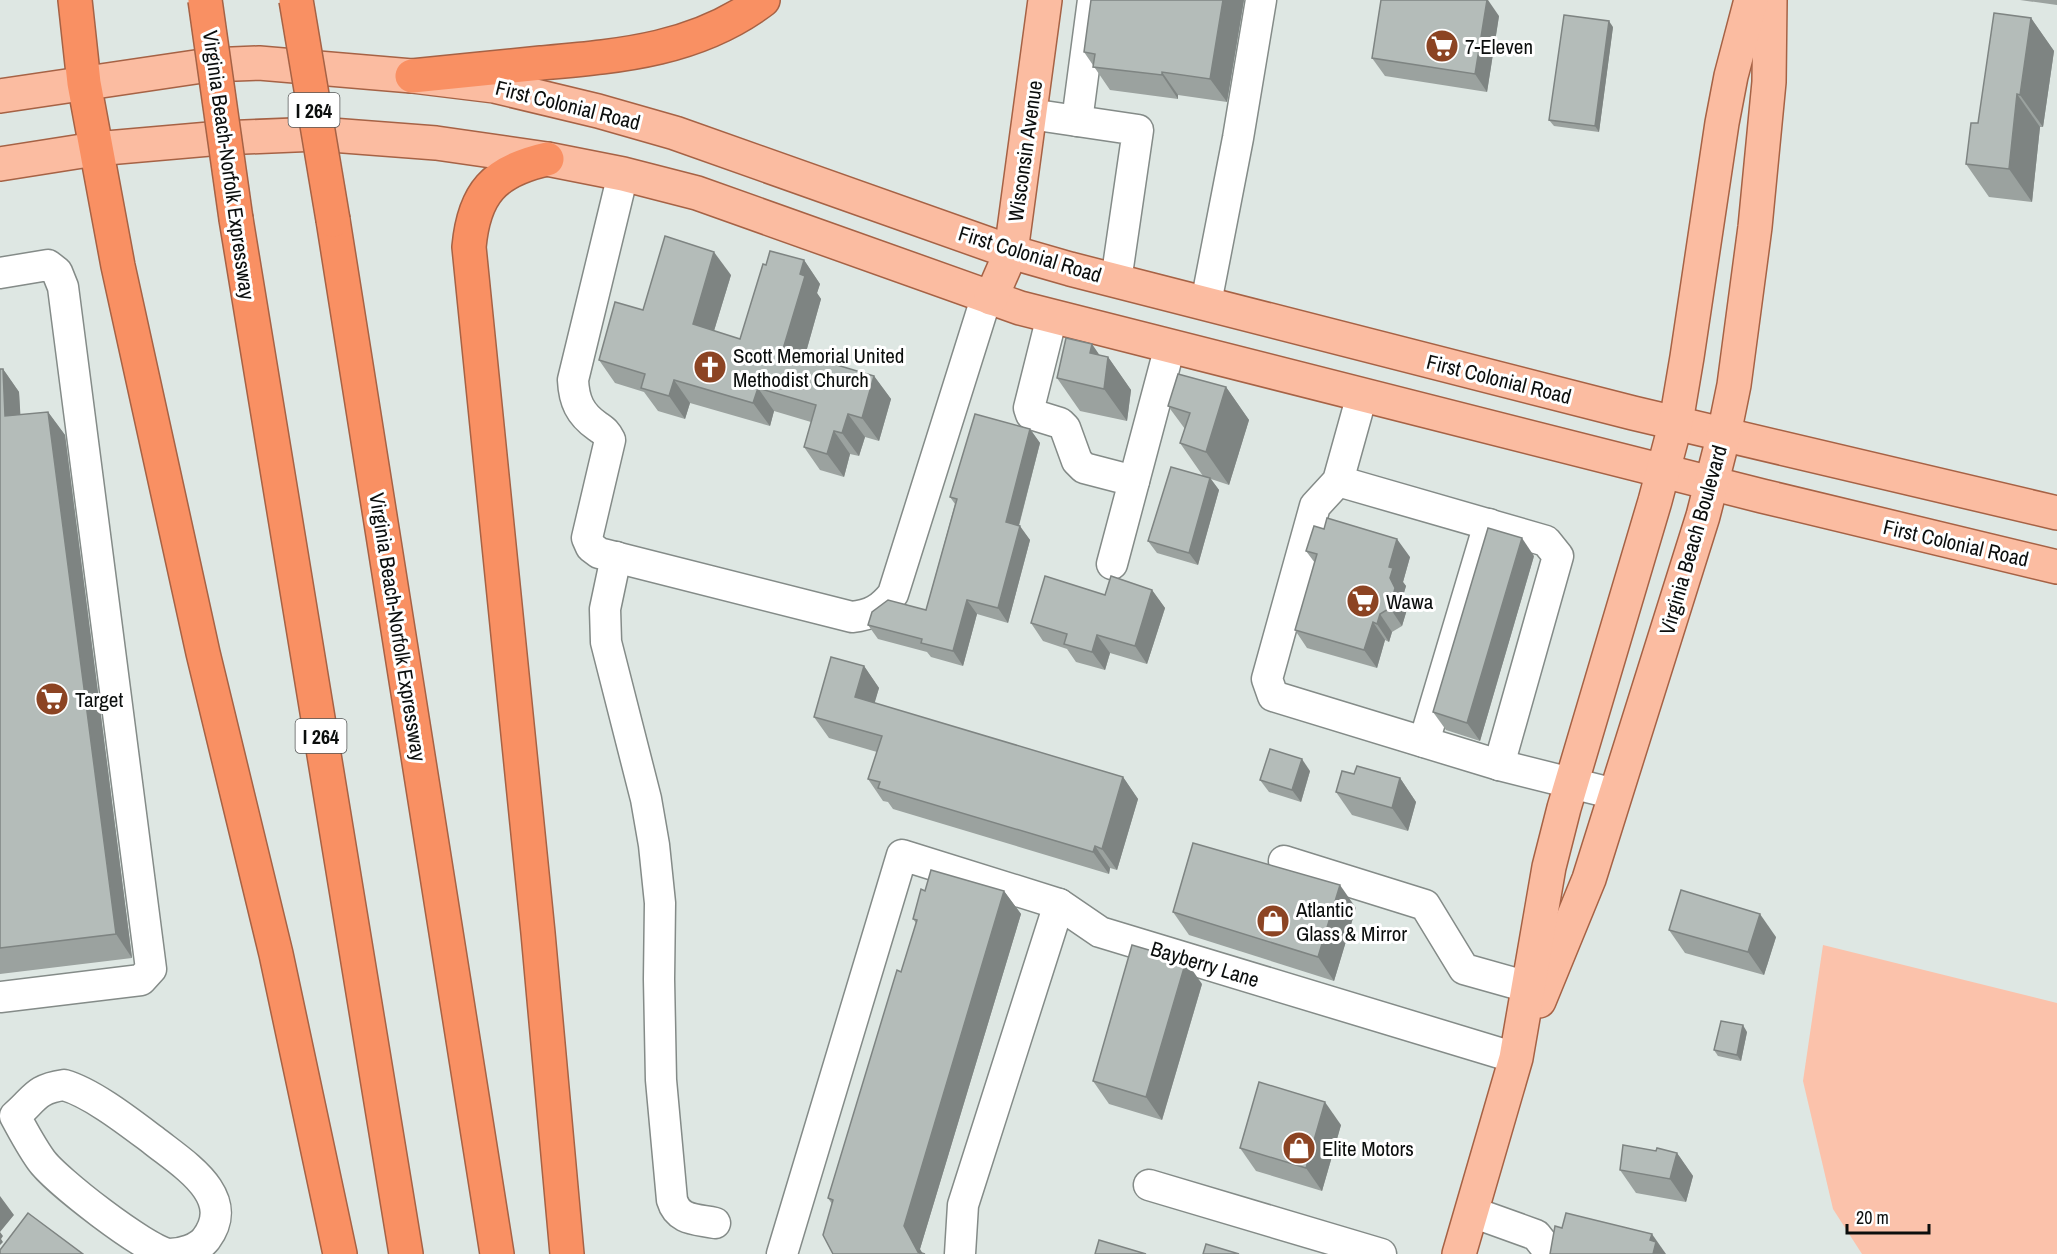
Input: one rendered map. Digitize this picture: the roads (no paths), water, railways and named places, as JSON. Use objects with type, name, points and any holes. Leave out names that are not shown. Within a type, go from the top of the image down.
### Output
[{"type":"highway","points":[[75,0],[84,83],[118,266],[203,653],[276,954],[340,1254]]},
{"type":"highway","name":"Virginia Beach-Norfolk Expressway","points":[[205,0],[236,219],[406,1254]]},
{"type":"highway","name":"Virginia Beach-Norfolk Expressway","points":[[296,0],[497,1254]]},
{"type":"highway","points":[[412,76],[604,58],[668,46],[717,29],[742,16],[763,0]]},
{"type":"highway","points":[[547,159],[529,163],[501,176],[490,186],[479,202],[471,224],[469,247],[538,933],[567,1254]]},
{"type":"main road","name":"Wisconsin Avenue","points":[[991,298],[1011,252],[1045,0]]},
{"type":"main road","name":"Virginia Beach Boulevard","points":[[1516,1058],[1549,867],[1571,783],[1676,423],[1726,100],[1751,0]]},
{"type":"main road","name":"Virginia Beach Boulevard","points":[[1459,1254],[1516,1058],[1589,879],[1712,484],[1734,385],[1755,227],[1769,82],[1770,0]]},
{"type":"main road","name":"First Colonial Road","points":[[0,96],[209,65],[259,63],[412,76],[494,86],[609,114],[675,133],[1011,252],[1070,269],[1676,423],[2057,513]]},
{"type":"main road","name":"First Colonial Road","points":[[0,164],[95,149],[221,138],[318,134],[436,143],[547,159],[623,174],[697,194],[991,298],[1053,316],[1712,484],[2057,567]]},
{"type":"street","points":[[1077,121],[1093,0]]},
{"type":"street","points":[[1206,303],[1238,138],[1261,0]]},
{"type":"street","points":[[1030,114],[1138,130],[1116,281]]},
{"type":"street","points":[[623,174],[573,380],[574,397],[582,413],[606,431],[610,440],[587,538],[591,548],[599,553],[852,617],[869,615],[883,607],[893,594],[982,311],[991,298]]},
{"type":"street","points":[[0,273],[48,265],[57,272],[63,287],[151,969],[141,980],[0,997]]},
{"type":"street","points":[[1053,316],[1029,408],[1031,414],[1060,423],[1065,428],[1077,461],[1084,468],[1134,481]]},
{"type":"street","points":[[1112,564],[1170,346]]},
{"type":"street","points":[[1362,395],[1338,481],[1315,506],[1268,679],[1273,696],[1499,765],[1615,794]]},
{"type":"street","points":[[1338,481],[1546,541],[1558,556],[1499,765]]},
{"type":"street","points":[[1424,742],[1489,524]]},
{"type":"street","points":[[616,557],[606,609],[606,642],[646,799],[654,845],[660,903],[661,1080],[672,1200],[675,1209],[684,1217],[716,1224]]},
{"type":"street","name":"Bayberry Lane","points":[[782,1254],[902,855],[1059,904],[1100,932],[1516,1058]]},
{"type":"street","points":[[1284,861],[1425,905],[1464,969],[1528,987]]},
{"type":"street","points":[[960,1254],[963,1205],[1059,904]]},
{"type":"street","points":[[64,1085],[76,1088],[134,1126],[177,1158],[206,1185],[214,1199],[216,1216],[212,1231],[202,1244],[184,1253],[168,1254],[144,1242],[95,1209],[42,1161],[7,1119],[26,1107],[34,1096],[46,1087],[64,1085]]},
{"type":"street","points":[[1149,1185],[1381,1254]]},
{"type":"street","points":[[1472,1212],[1536,1235],[1551,1254]]},
{"type":"place","name":"7-Eleven","points":[[1442,46]]},
{"type":"place","name":"Scott Memorial United Methodist Church","points":[[710,367]]},
{"type":"place","name":"Wawa","points":[[1363,601]]},
{"type":"place","name":"Target","points":[[52,699]]},
{"type":"place","name":"Atlantic Glass & Mirror","points":[[1273,921]]},
{"type":"place","name":"Elite Motors","points":[[1299,1148]]}]
